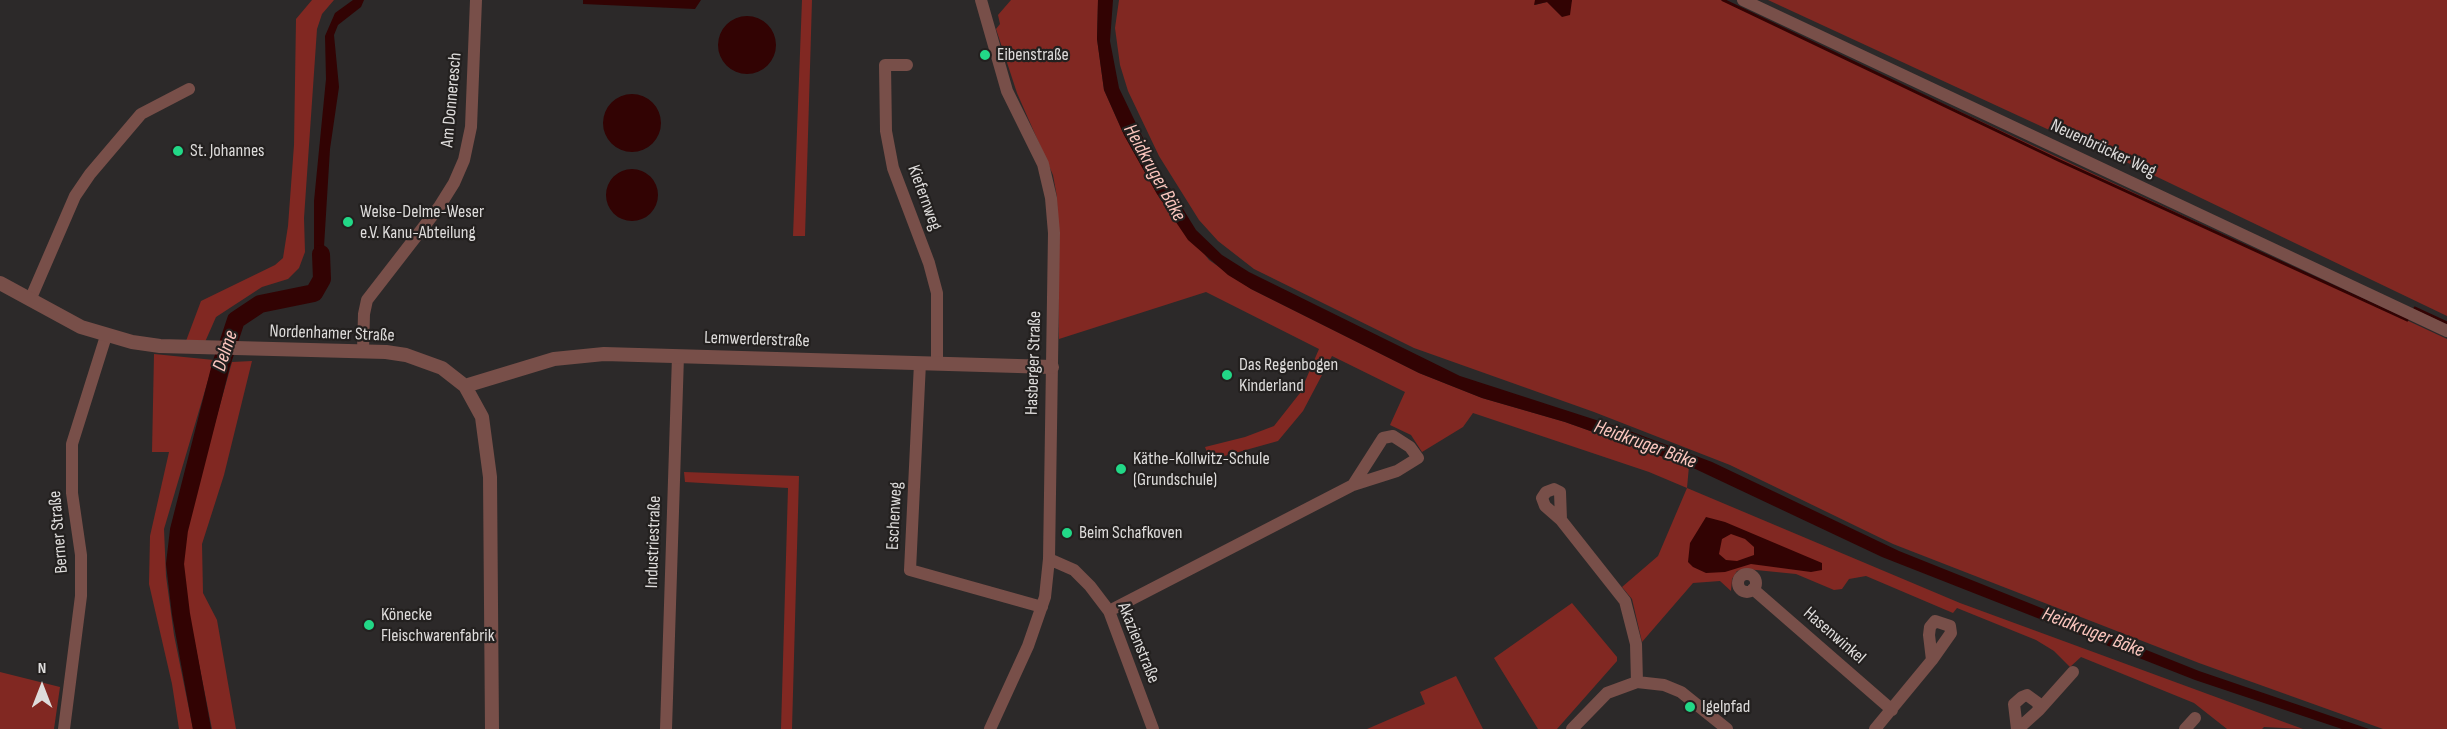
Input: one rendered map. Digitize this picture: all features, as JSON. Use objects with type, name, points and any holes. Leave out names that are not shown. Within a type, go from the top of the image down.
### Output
[{"type":"street","name":"Am Donneresch","points":[[363,351],[364,314],[367,300],[439,207],[464,160],[471,128],[476,0]]},
{"type":"street","name":"Hasberger Straße","points":[[981,0],[1007,91],[1040,154],[1049,185],[1054,233],[1049,559],[1042,608],[990,729]]},
{"type":"street","name":"Neuenbrücker Weg","points":[[1743,0],[2447,331]]},
{"type":"street","name":"Kiefernweg","points":[[907,65],[885,65],[886,131],[893,168],[929,262],[937,293],[937,364]]},
{"type":"street","points":[[30,300],[75,196],[90,174],[141,114],[189,89]]},
{"type":"street","name":"Nordenhamer Straße","points":[[0,283],[55,315],[105,336],[160,346],[386,352],[442,368],[465,386],[482,417],[490,477],[492,729]]},
{"type":"street","name":"Berner Straße","points":[[64,729],[81,596],[81,555],[72,492],[72,444],[105,336]]},
{"type":"street","name":"Lemwerderstraße","points":[[465,386],[510,370],[573,356],[604,354],[1052,367]]},
{"type":"street","name":"Industriestraße","points":[[666,729],[678,356]]},
{"type":"street","name":"Eschenweg","points":[[920,363],[910,570],[1042,608]]},
{"type":"street","points":[[1109,611],[1353,484],[1397,471],[1418,458],[1410,447],[1393,436],[1383,438],[1353,484]]},
{"type":"street","points":[[1561,520],[1625,602],[1636,644],[1637,682]]},
{"type":"street","name":"Akazienstraße","points":[[1049,559],[1074,570],[1109,611],[1152,729]]},
{"type":"street","name":"Hasenwinkel","points":[[1753,589],[1892,710]]},
{"type":"street","points":[[1875,729],[1932,660]]},
{"type":"street","points":[[2017,729],[2039,710],[2073,672]]},
{"type":"street","points":[[1572,729],[1607,693],[1637,682],[1664,685],[1681,692],[1727,729]]},
{"type":"street","points":[[2017,729],[2014,704],[2022,697],[2027,695],[2038,703],[2039,710]]},
{"type":"street","points":[[2185,729],[2195,718]]},
{"type":"shaded area","points":[[312,0],[334,0],[322,14],[317,29],[304,218],[305,252],[299,268],[288,279],[262,287],[216,317],[205,342],[186,341],[201,301],[275,265],[283,258],[288,226],[294,145],[296,19]]},
{"type":"shaded area","points":[[802,0],[812,0],[805,236],[793,236]]},
{"type":"shaded area","points":[[1011,0],[1098,0],[1097,39],[1104,90],[1124,135],[1157,194],[1209,260],[1251,289],[1419,373],[1482,398],[1565,422],[1689,466],[1687,488],[1649,472],[1473,413],[1463,427],[1422,452],[1411,435],[1390,425],[1405,392],[1332,356],[1303,411],[1278,441],[1210,460],[1205,447],[1245,437],[1274,426],[1300,393],[1319,349],[1206,292],[1059,339],[1057,197],[1053,175],[1017,93],[996,29],[1000,24],[998,15]]},
{"type":"shaded area","points":[[1119,0],[1535,0],[1535,5],[1547,2],[1569,8],[1572,0],[1721,0],[2447,339],[2447,729],[2383,729],[2199,663],[1893,544],[1730,465],[1594,412],[1414,348],[1254,269],[1218,241],[1199,220],[1159,156],[1128,91],[1120,65],[1115,28]]},
{"type":"shaded area","points":[[1768,0],[2447,0],[2447,316],[2101,150],[2073,141]]},
{"type":"shaded area","points":[[154,354],[214,360],[164,529],[166,576],[174,635],[193,729],[179,729],[172,684],[149,584],[150,536],[169,452],[152,452]]},
{"type":"shaded area","points":[[252,361],[224,475],[202,544],[203,593],[217,620],[236,729],[212,729],[180,569],[188,519],[232,362]]},
{"type":"shaded area","points":[[684,472],[799,476],[792,729],[781,729],[788,488],[685,482]]},
{"type":"shaded area","points":[[1687,488],[1960,603],[2303,729],[2264,727],[2262,729],[2227,729],[2194,703],[2081,657],[2070,667],[2054,651],[2036,640],[1957,608],[1953,613],[1866,576],[1849,579],[1842,589],[1834,590],[1796,574],[1746,569],[1737,571],[1732,579],[1731,591],[1720,581],[1693,583],[1642,642],[1632,599],[1622,587],[1658,556]]},
{"type":"shaded area","points":[[1572,603],[1617,657],[1617,661],[1557,729],[1538,729],[1494,658]]},
{"type":"shaded area","points":[[0,672],[60,687],[54,729],[0,729]]},
{"type":"shaded area","points":[[1456,676],[1483,729],[1367,729],[1425,704],[1420,692]]},
{"type":"water","points":[[353,0],[364,0],[361,7],[338,25],[334,35],[339,87],[330,149],[322,279],[314,255],[314,201],[326,79],[325,36],[335,13]]},
{"type":"water","points":[[583,0],[701,0],[695,9],[583,4]]},
{"type":"water","name":"Heidkruger Bäke","points":[[1098,0],[1113,0],[1110,41],[1119,88],[1157,167],[1196,230],[1222,255],[1249,272],[1460,376],[1627,430],[1712,462],[1899,551],[2199,671],[2369,729],[2342,729],[2195,680],[1882,557],[1689,466],[1565,422],[1482,398],[1419,373],[1251,289],[1228,275],[1188,240],[1157,194],[1124,135],[1104,90],[1097,39]]},
{"type":"water","points":[[1535,0],[1572,0],[1570,15],[1562,17],[1547,2],[1534,5]]},
{"type":"water","points":[[741,16],[753,16],[768,24],[776,39],[776,51],[768,66],[753,74],[741,74],[726,66],[718,51],[718,39],[726,24]]},
{"type":"water","points":[[626,94],[638,94],[653,102],[661,117],[661,129],[653,144],[638,152],[626,152],[611,144],[603,129],[603,117],[611,102]]},
{"type":"water","points":[[627,169],[637,169],[646,173],[654,181],[658,195],[654,209],[646,217],[637,221],[627,221],[618,217],[610,209],[606,200],[606,190],[610,181],[618,173]]},
{"type":"water","points":[[1706,517],[1725,522],[1822,563],[1822,570],[1811,572],[1751,564],[1725,572],[1706,573],[1688,562],[1690,543]],"holes":[[[1731,534],[1745,539],[1754,547],[1754,555],[1737,561],[1726,560],[1719,554],[1722,539]]]},
{"type":"waterway","points":[[1723,0],[2058,160],[2407,320]]},
{"type":"waterway","name":"Delme","points":[[202,729],[181,614],[175,564],[179,530],[221,365],[236,320],[260,304],[314,293],[322,279],[321,254]]},
{"type":"waterway","points":[[2415,308],[2447,323]]},
{"type":"place","name":"Eibenstraße","points":[[985,55]]},
{"type":"place","name":"St. Johannes","points":[[178,151]]},
{"type":"place","name":"Welse-Delme-Weser e.V. Kanu-Abteilung","points":[[348,222]]},
{"type":"place","name":"Das Regenbogen Kinderland","points":[[1227,375]]},
{"type":"place","name":"Käthe-Kollwitz-Schule (Grundschule)","points":[[1121,469]]},
{"type":"place","name":"Beim Schafkoven","points":[[1067,533]]},
{"type":"place","name":"Könecke Fleischwarenfabrik","points":[[369,625]]},
{"type":"place","name":"Igelpfad","points":[[1690,707]]}]
